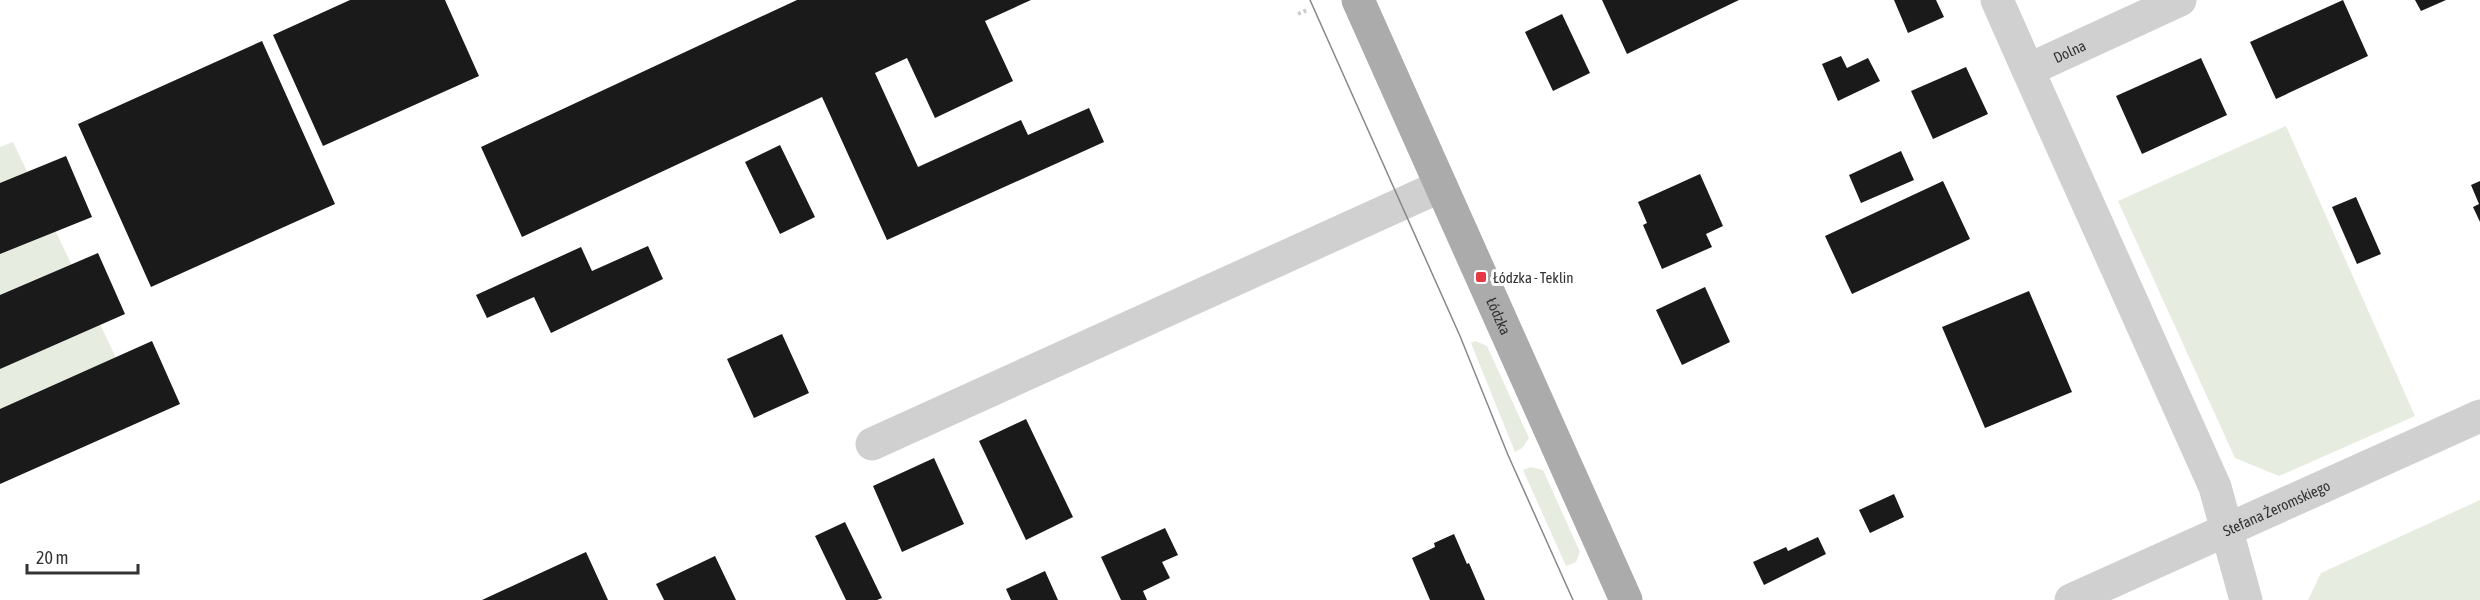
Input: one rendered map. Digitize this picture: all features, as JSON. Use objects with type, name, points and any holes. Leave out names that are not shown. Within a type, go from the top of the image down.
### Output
[{"type":"main road","name":"Łódzka","points":[[1358,0],[1626,600]]},
{"type":"street","points":[[1997,0],[2200,450],[2215,487],[2246,600]]},
{"type":"street","name":"Dolna","points":[[2028,70],[2180,0]]},
{"type":"street","points":[[872,444],[1441,186]]},
{"type":"street","name":"Stefana Żeromskiego","points":[[2071,600],[2480,416]]},
{"type":"path","points":[[1298,14],[1307,10]]},
{"type":"shaded area","points":[[2286,126],[2415,416],[2279,476],[2235,458],[2118,201]]},
{"type":"shaded area","points":[[13,142],[128,383],[0,474],[0,147]]},
{"type":"shaded area","points":[[1475,341],[1487,346],[1529,438],[1522,448],[1515,452],[1471,343]]},
{"type":"shaded area","points":[[1531,467],[1543,470],[1580,552],[1576,562],[1566,566],[1523,470]]},
{"type":"shaded area","points":[[2480,500],[2480,600],[2308,600],[2321,573]]},
{"type":"building","points":[[350,0],[445,0],[479,76],[323,146],[273,35]]},
{"type":"building","points":[[797,0],[1031,0],[985,21],[1013,81],[935,118],[907,58],[875,73],[918,167],[1021,120],[1028,135],[1089,108],[1104,142],[887,240],[822,97],[522,237],[481,147]]},
{"type":"building","points":[[1602,0],[1739,0],[1627,54]]},
{"type":"building","points":[[1894,0],[1936,0],[1944,17],[1908,33]]},
{"type":"building","points":[[2343,0],[2368,56],[2276,99],[2250,42]]},
{"type":"building","points":[[2415,0],[2446,0],[2421,11]]},
{"type":"building","points":[[1562,14],[1590,73],[1553,91],[1525,32]]},
{"type":"building","points":[[262,41],[335,204],[151,287],[78,124]]},
{"type":"building","points":[[1841,56],[1847,68],[1868,58],[1880,81],[1838,101],[1822,64]]},
{"type":"building","points":[[2201,58],[2227,115],[2142,154],[2116,96]]},
{"type":"building","points":[[1966,67],[1988,114],[1933,139],[1911,91]]},
{"type":"building","points":[[780,145],[815,217],[780,234],[745,162]]},
{"type":"building","points":[[1901,151],[1914,180],[1861,203],[1849,175]]},
{"type":"building","points":[[66,156],[92,217],[0,254],[0,183]]},
{"type":"building","points":[[1700,174],[1723,226],[1706,234],[1712,247],[1662,269],[1643,225],[1647,223],[1638,202]]},
{"type":"building","points":[[1943,181],[1970,239],[1852,294],[1825,236]]},
{"type":"building","points":[[2480,181],[2480,222],[2473,207],[2479,204],[2471,185]]},
{"type":"building","points":[[2356,197],[2381,254],[2357,264],[2332,207]]},
{"type":"building","points":[[648,246],[663,279],[551,333],[534,297],[487,318],[476,295],[581,247],[592,271]]},
{"type":"building","points":[[98,253],[125,314],[0,369],[0,295]]},
{"type":"building","points":[[1705,287],[1730,342],[1682,365],[1656,310]]},
{"type":"building","points":[[2029,291],[2072,392],[1985,428],[1942,327]]},
{"type":"building","points":[[782,334],[809,393],[754,418],[727,359]]},
{"type":"building","points":[[152,341],[180,404],[0,484],[0,409]]},
{"type":"building","points":[[1026,419],[1073,517],[1026,540],[979,441]]},
{"type":"building","points":[[934,458],[964,524],[902,552],[873,486]]},
{"type":"building","points":[[1894,494],[1904,517],[1870,533],[1859,510]]},
{"type":"building","points":[[845,522],[882,598],[846,600],[815,536]]},
{"type":"building","points":[[1165,528],[1178,555],[1162,562],[1170,578],[1143,591],[1147,600],[1121,600],[1101,557]]},
{"type":"building","points":[[1454,534],[1485,600],[1430,600],[1412,558],[1435,547],[1434,543]]},
{"type":"building","points":[[1818,537],[1826,554],[1764,585],[1753,562],[1786,547],[1788,551]]},
{"type":"building","points":[[586,552],[608,600],[482,600]]},
{"type":"building","points":[[715,556],[736,600],[664,600],[656,584]]},
{"type":"building","points":[[1045,571],[1058,600],[1011,600],[1006,589]]},
{"type":"tram line","points":[[1310,0],[1460,336],[1508,455],[1573,600]]},
{"type":"place","name":"Łódzka - Teklin","points":[[1481,277]]}]
